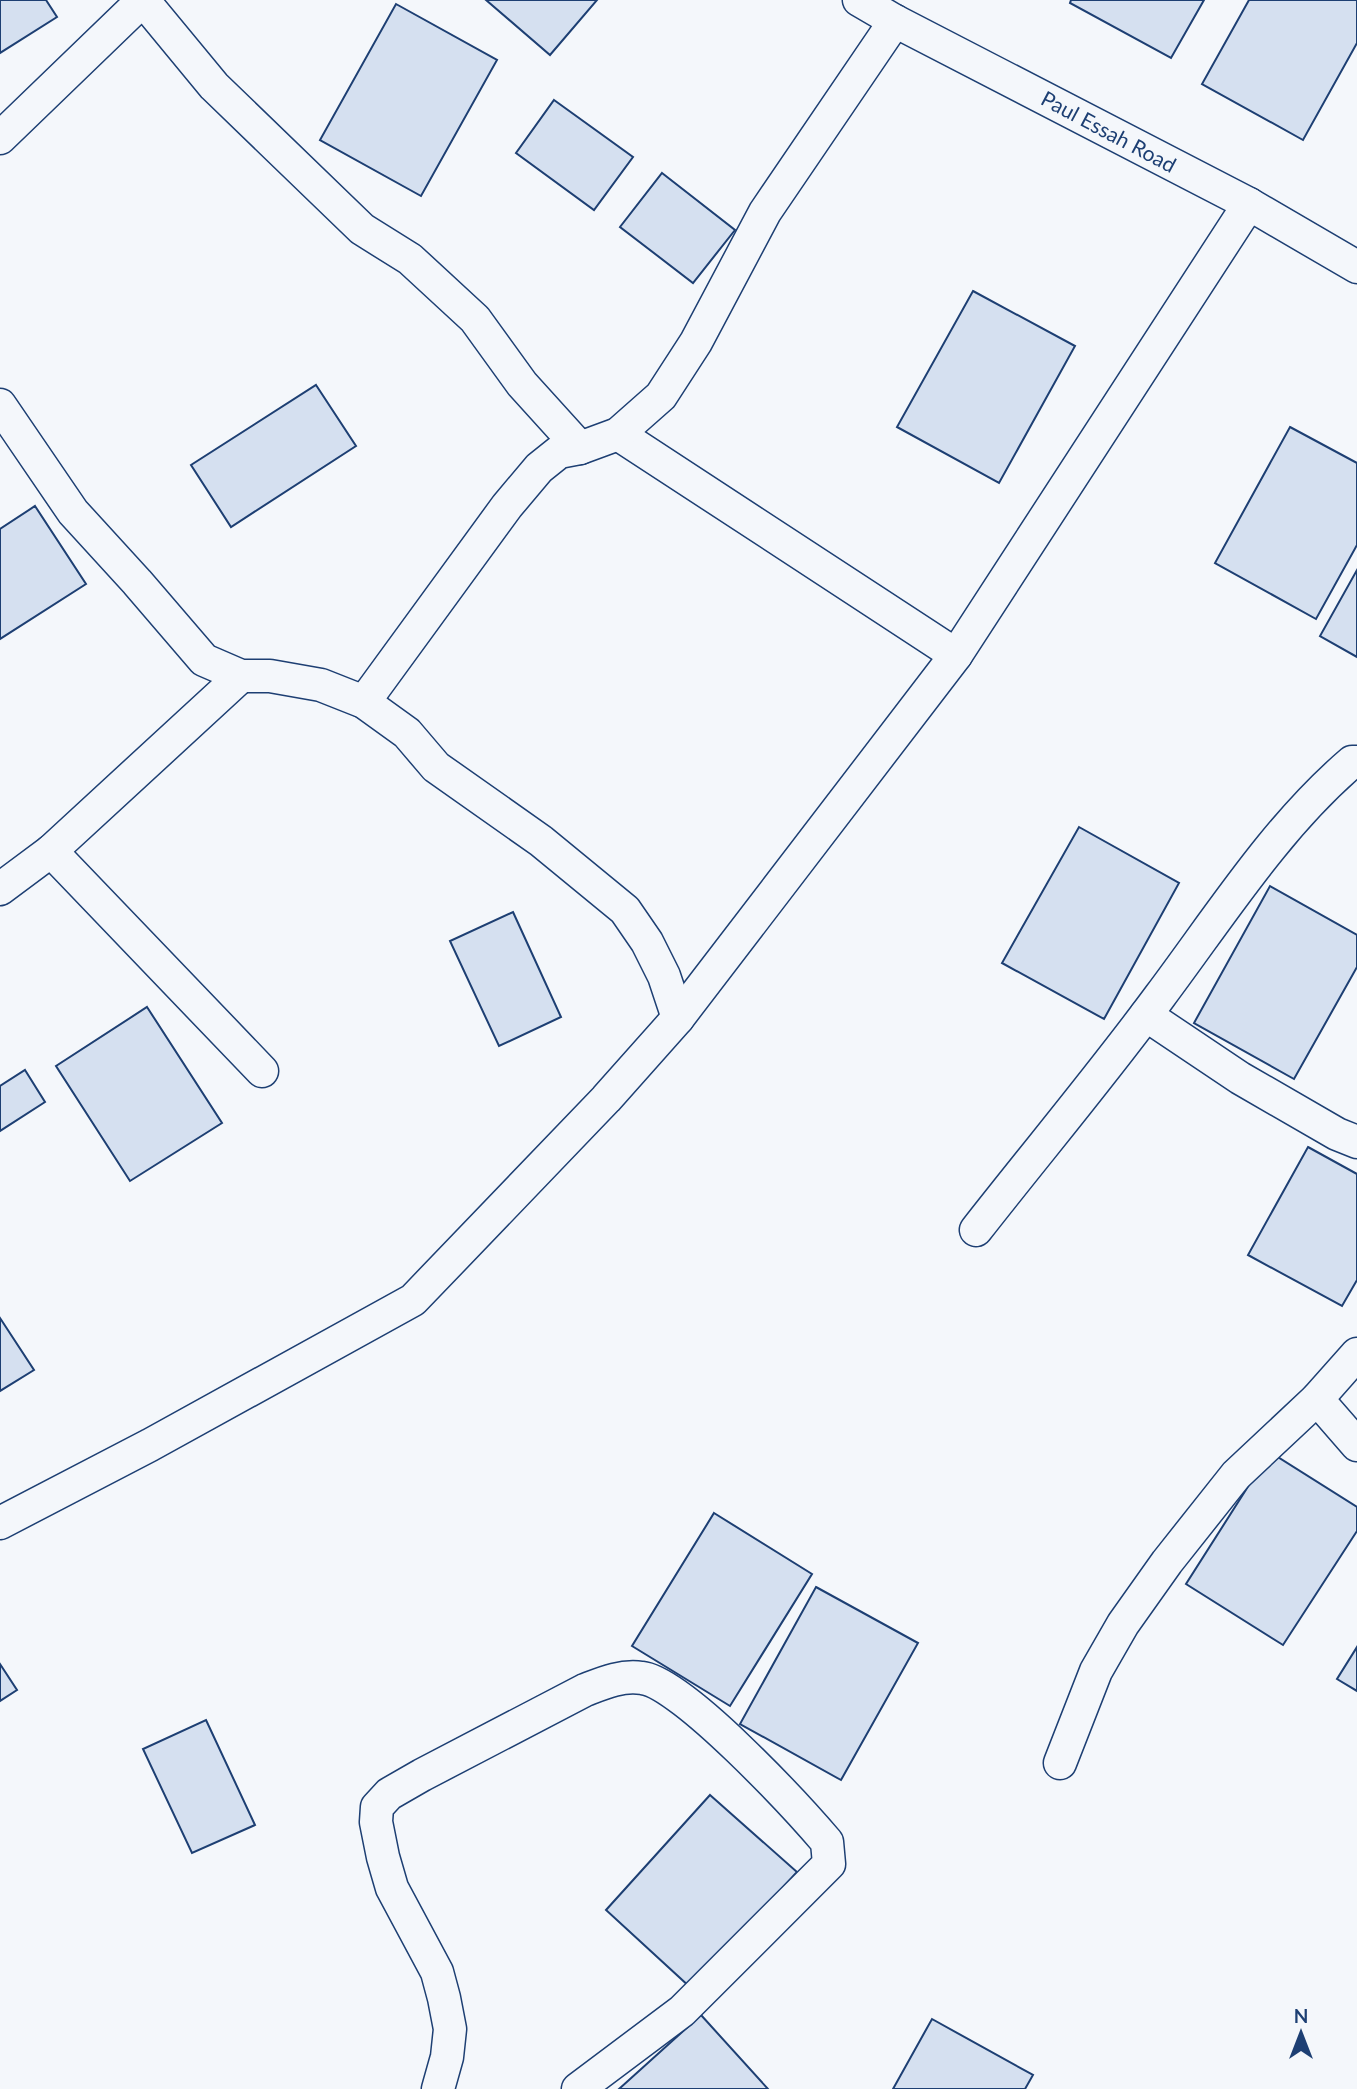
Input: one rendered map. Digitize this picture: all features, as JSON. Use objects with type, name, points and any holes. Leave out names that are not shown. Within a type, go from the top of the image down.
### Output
[{"type":"street","points":[[0,138],[143,0],[214,86],[362,229],[410,259],[475,319],[522,384],[580,448]]},
{"type":"street","points":[[364,702],[507,506],[539,468],[559,452],[580,448],[618,434],[661,396],[673,380],[876,7]]},
{"type":"street","name":"Paul Essah Road","points":[[876,7],[1249,204],[1357,267]]},
{"type":"street","points":[[0,1523],[150,1445],[413,1300],[606,1099],[678,1018],[956,655],[1249,204]]},
{"type":"street","points":[[0,405],[73,512],[204,660],[242,676],[270,676],[321,685],[364,702],[407,733],[436,767],[541,841],[625,910],[647,942],[664,976],[678,1018]]},
{"type":"street","points":[[618,434],[956,655]]},
{"type":"street","points":[[0,889],[51,851],[242,676]]},
{"type":"street","points":[[975,1230],[1146,1014],[1262,859],[1321,789],[1352,762],[1357,762]]},
{"type":"street","points":[[51,851],[262,1071]]},
{"type":"street","points":[[1146,1014],[1240,1078],[1337,1134],[1357,1142]]},
{"type":"street","points":[[1060,1763],[1096,1671],[1123,1624],[1167,1562],[1236,1475],[1317,1399],[1357,1354]]},
{"type":"street","points":[[1317,1399],[1357,1445]]},
{"type":"street","points":[[438,2089],[447,2057],[450,2029],[438,1972],[392,1888],[376,1822],[377,1807],[389,1794],[422,1775],[585,1690],[611,1679],[644,1678],[678,1695],[729,1740],[827,1842],[829,1864],[682,2011],[578,2089]]},
{"type":"building","points":[[0,0],[46,0],[57,17],[0,53]]},
{"type":"building","points":[[486,0],[597,0],[550,55]]},
{"type":"building","points":[[1071,0],[1204,0],[1171,58],[1070,3]]},
{"type":"building","points":[[1249,0],[1357,0],[1357,43],[1303,140],[1202,84]]},
{"type":"building","points":[[396,4],[497,60],[421,196],[320,140]]},
{"type":"building","points":[[554,100],[633,157],[594,210],[516,153]]},
{"type":"building","points":[[662,173],[735,230],[693,283],[620,227]]},
{"type":"building","points":[[973,291],[1075,346],[999,483],[897,427]]},
{"type":"building","points":[[316,385],[356,446],[231,527],[191,465]]},
{"type":"building","points":[[1290,427],[1357,463],[1357,545],[1316,619],[1215,563]]},
{"type":"building","points":[[35,506],[86,584],[0,639],[0,529]]},
{"type":"building","points":[[1357,570],[1357,657],[1320,636]]},
{"type":"building","points":[[1079,827],[1179,883],[1104,1019],[1002,963]]},
{"type":"building","points":[[1270,886],[1357,935],[1357,967],[1294,1079],[1194,1023]]},
{"type":"building","points":[[513,912],[561,1017],[499,1046],[450,941]]},
{"type":"building","points":[[147,1007],[222,1123],[130,1181],[56,1066]]},
{"type":"building","points":[[25,1070],[45,1102],[0,1131],[0,1086]]},
{"type":"building","points":[[1308,1147],[1357,1174],[1357,1280],[1342,1306],[1248,1255]]},
{"type":"building","points":[[0,1318],[34,1370],[0,1391]]},
{"type":"building","points":[[1270,1452],[1357,1507],[1357,1531],[1283,1645],[1186,1584]]},
{"type":"building","points":[[714,1513],[812,1574],[730,1706],[632,1646]]},
{"type":"building","points":[[816,1587],[918,1643],[841,1780],[740,1724]]},
{"type":"building","points":[[1357,1647],[1357,1691],[1337,1679]]},
{"type":"building","points":[[0,1664],[17,1690],[0,1701]]},
{"type":"building","points":[[206,1720],[255,1825],[192,1853],[143,1749]]},
{"type":"building","points":[[710,1795],[797,1872],[691,1988],[606,1910]]},
{"type":"building","points":[[701,2015],[768,2089],[619,2089]]},
{"type":"building","points":[[932,2019],[1033,2075],[1025,2089],[893,2089]]}]
